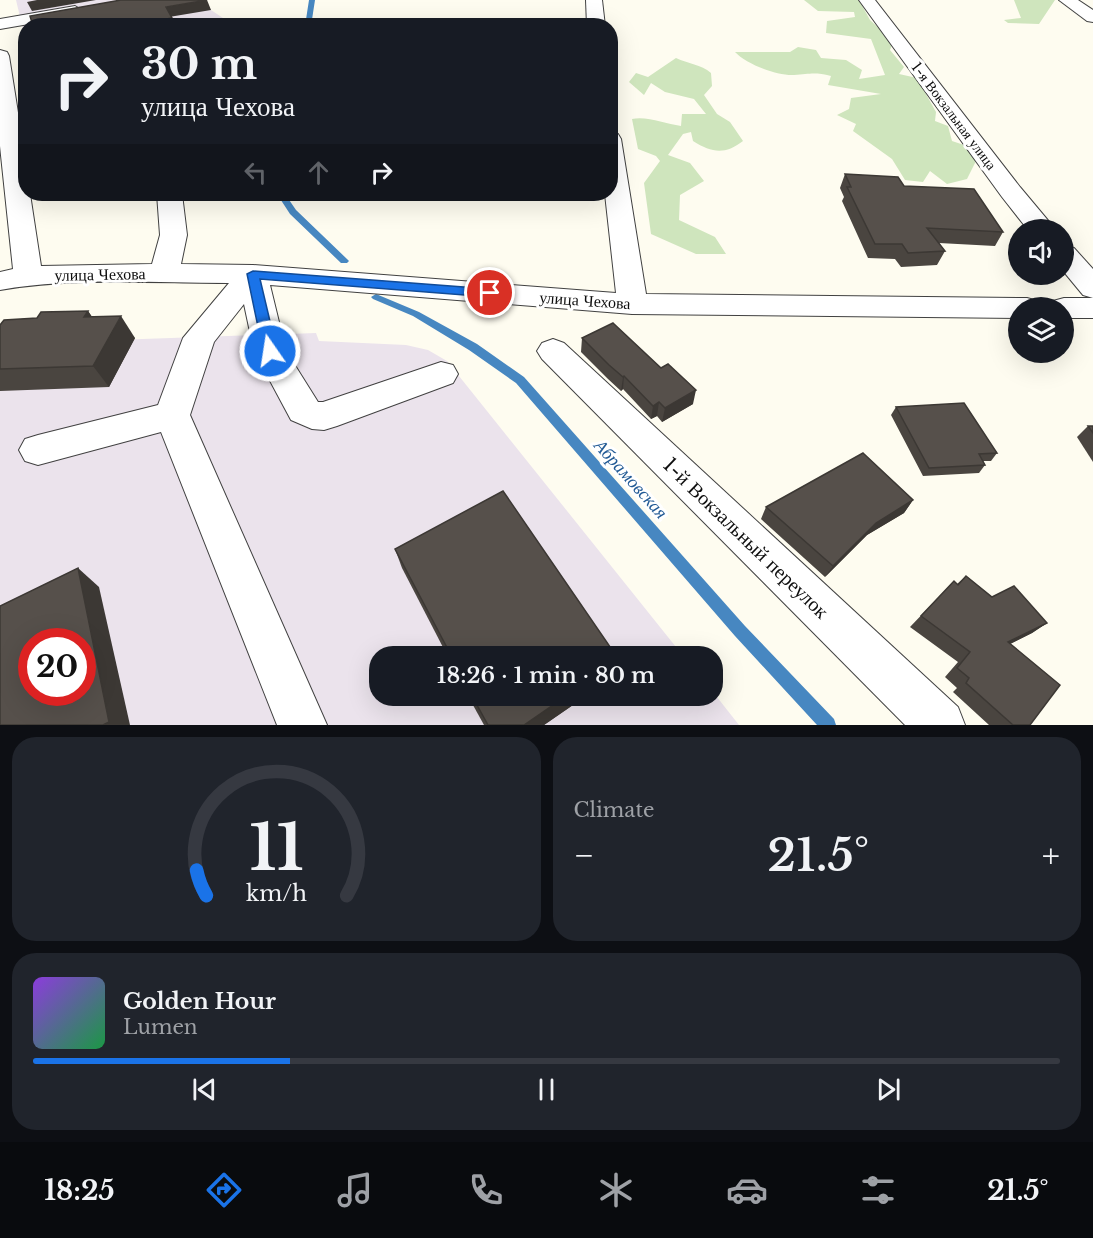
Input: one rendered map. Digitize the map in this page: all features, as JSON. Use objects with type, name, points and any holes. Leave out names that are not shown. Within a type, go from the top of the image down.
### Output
[{"type":"street","points":[[594,0],[596,18]]},
{"type":"street","name":"1-я Вокзальная улица","points":[[867,0],[1034,219]]},
{"type":"street","points":[[1067,0],[1093,17]]},
{"type":"street","points":[[33,18],[87,8]]},
{"type":"street","points":[[0,24],[18,21]]},
{"type":"street","points":[[0,56],[9,276]]},
{"type":"street","points":[[618,199],[632,304]]},
{"type":"street","points":[[161,274],[171,259],[174,249],[171,201]]},
{"type":"street","points":[[1074,266],[1093,288]]},
{"type":"street","name":"улица Чехова","points":[[9,276],[74,273],[253,274],[632,304],[1008,308]]},
{"type":"street","points":[[253,274],[270,351],[303,410],[312,415],[324,416],[441,374]]},
{"type":"street","points":[[253,274],[199,338],[172,415],[302,725]]},
{"type":"street","points":[[1074,308],[1093,308]]},
{"type":"street","name":"1-й Вокзальный переулок","points":[[553,351],[940,725]]},
{"type":"street","points":[[38,450],[172,415]]},
{"type":"shaded area","points":[[16,0],[205,0],[211,10],[223,18],[20,18]]},
{"type":"shaded area","points":[[316,333],[319,341],[406,345],[428,350],[447,361],[675,646],[369,646],[369,706],[723,705],[739,725],[0,725],[0,344]]},
{"type":"green space","points":[[804,0],[859,0],[870,20],[886,35],[892,45],[890,50],[904,67],[899,74],[917,78],[936,112],[935,121],[948,126],[952,141],[964,145],[976,161],[967,179],[947,184],[930,171],[923,182],[905,180],[892,159],[853,131],[856,124],[837,115],[849,109],[851,98],[881,94],[828,85],[831,76],[787,75],[771,71],[746,61],[735,52],[790,52],[798,47],[816,50],[821,58],[846,60],[862,70],[859,79],[885,75],[871,39],[826,33],[827,21],[855,17],[854,12],[818,11]]},
{"type":"green space","points":[[1014,0],[1055,0],[1039,24],[1008,23],[1004,20],[1021,18]]},
{"type":"green space","points":[[676,58],[711,73],[712,86],[704,95],[717,114],[730,122],[743,141],[730,149],[712,150],[693,141],[691,132],[683,134],[668,155],[690,163],[704,181],[680,195],[679,220],[715,237],[726,254],[696,254],[651,234],[644,183],[660,161],[656,156],[638,149],[632,119],[650,119],[681,126],[682,114],[706,114],[694,99],[665,92],[651,83],[644,95],[629,82],[636,73],[648,77]]},
{"type":"building","points":[[121,0],[207,0],[166,7],[172,18],[31,18],[30,16]]},
{"type":"building","points":[[845,174],[898,177],[904,186],[974,189],[1003,232],[927,228],[945,251],[908,253],[902,244],[875,244],[847,187],[851,187]]},
{"type":"building","points":[[88,311],[84,317],[121,316],[93,366],[0,369],[0,325],[4,320],[37,318],[41,312]]},
{"type":"building","points":[[613,323],[661,368],[668,364],[696,390],[665,408],[659,402],[653,406],[582,338]]},
{"type":"building","points":[[964,403],[997,453],[979,454],[985,465],[929,468],[896,407]]},
{"type":"building","points":[[863,453],[913,500],[876,523],[833,566],[766,507]]},
{"type":"building","points":[[503,491],[609,646],[446,646],[395,549]]},
{"type":"building","points":[[78,568],[90,628],[18,628],[18,706],[96,706],[96,657],[109,722],[103,725],[0,725],[0,606]]},
{"type":"building","points":[[966,576],[992,597],[1014,586],[1047,623],[1008,642],[1060,685],[1030,725],[1013,725],[966,683],[969,678],[957,668],[970,652],[921,616],[954,581],[958,585]]},
{"type":"building","points":[[478,706],[552,706],[524,725],[488,725]]},
{"type":"waterway","name":"Абрамовская","points":[[309,18],[312,0]]},
{"type":"waterway","name":"Абрамовская","points":[[286,201],[293,212],[344,261]]},
{"type":"waterway","name":"Абрамовская","points":[[376,297],[416,314],[473,347],[520,380],[740,631],[828,725]]},
{"type":"route","points":[[270,351],[253,274],[490,293]]}]
